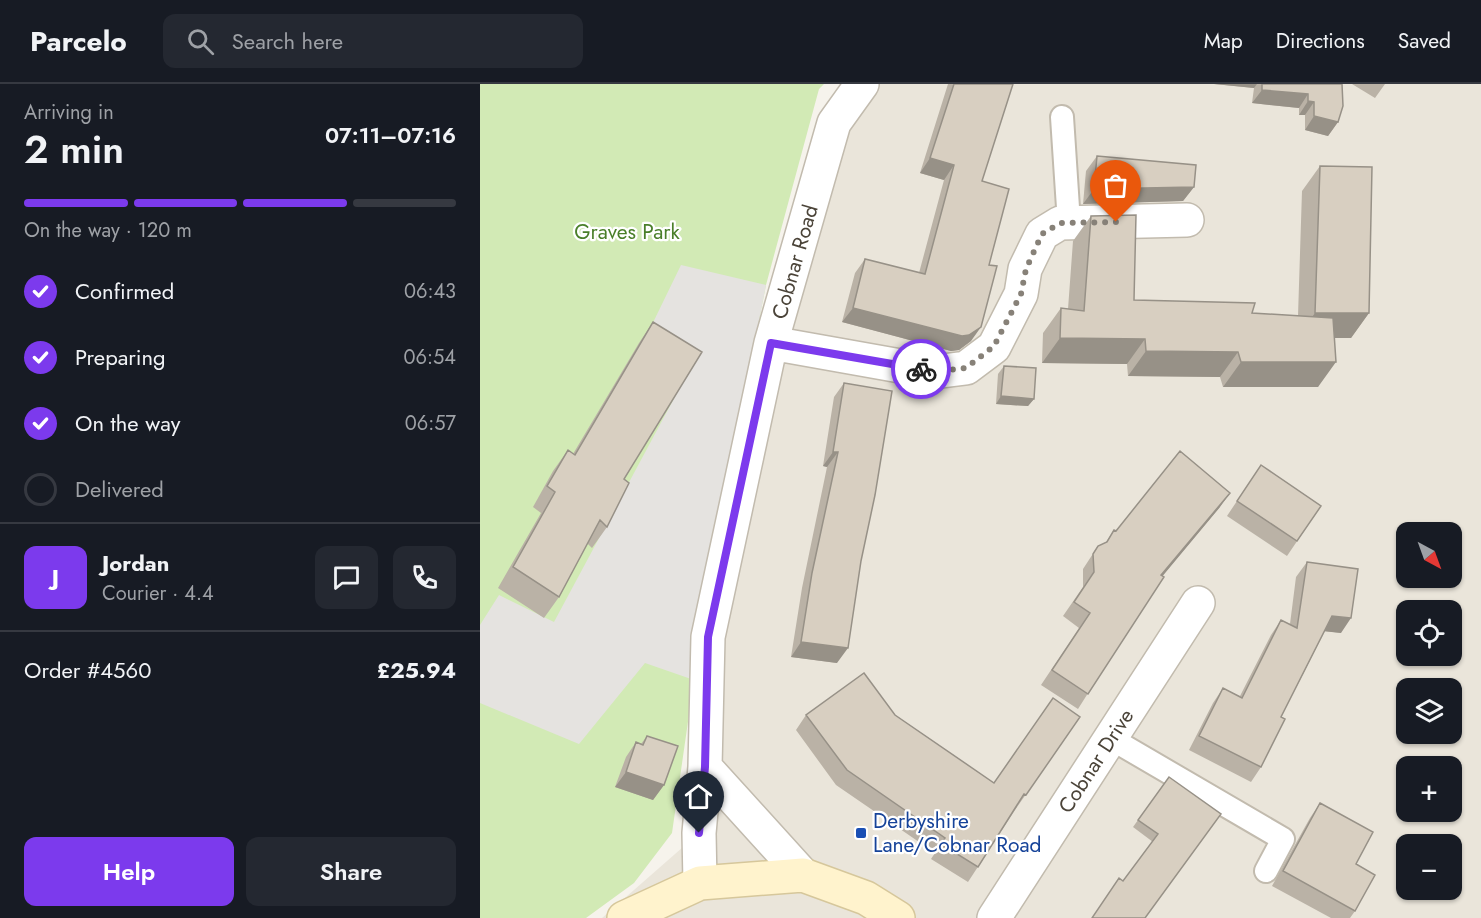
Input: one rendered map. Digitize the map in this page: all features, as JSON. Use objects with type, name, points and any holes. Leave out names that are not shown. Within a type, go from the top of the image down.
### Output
[{"type":"street","name":"Cobnar Road","points":[[700,883],[699,833],[705,767],[700,635],[771,343],[834,123],[854,88]]},
{"type":"street","points":[[771,343],[933,372],[966,368],[994,346],[1021,294],[1026,269],[1042,234],[1060,223],[1187,220]]},
{"type":"street","name":"Cobnar Drive","points":[[994,918],[1198,603]]},
{"type":"street","points":[[705,767],[803,876]]},
{"type":"street","points":[[624,918],[700,883],[803,876],[866,898],[898,918]]},
{"type":"lane","points":[[1062,117],[1069,223]]},
{"type":"lane","points":[[1110,738],[1283,839],[1266,871]]},
{"type":"shaded area","points":[[862,84],[1481,84],[1481,918],[602,918],[699,833],[708,637],[771,343]]},
{"type":"shaded area","points":[[681,265],[766,285],[721,512],[694,680],[645,663],[579,744],[480,703],[480,625],[499,595],[554,622],[692,365],[646,337]]},
{"type":"green space","name":"Graves Park","points":[[480,84],[824,84],[819,89],[766,285],[721,512],[672,833],[634,883],[586,918],[480,918]]},
{"type":"building","points":[[954,84],[1013,84],[982,181],[1009,189],[989,265],[997,266],[981,327],[969,335],[962,336],[853,308],[865,259],[925,274],[954,165],[930,158]]},
{"type":"building","points":[[1262,84],[1342,84],[1343,106],[1338,122],[1314,116],[1314,102],[1308,101],[1308,94],[1262,90]]},
{"type":"building","points":[[1097,156],[1196,165],[1194,187],[1094,189]]},
{"type":"building","points":[[1320,166],[1372,167],[1369,313],[1315,313]]},
{"type":"building","points":[[1136,215],[1134,300],[1255,303],[1252,313],[1333,318],[1336,362],[1241,362],[1238,352],[1146,351],[1145,339],[1060,338],[1061,308],[1084,311],[1091,216]]},
{"type":"building","points":[[653,322],[702,352],[624,479],[629,483],[607,527],[600,520],[559,597],[513,567],[555,492],[547,486],[568,450],[575,455]]},
{"type":"building","points":[[1004,366],[1036,368],[1034,399],[1001,396]]},
{"type":"building","points":[[844,383],[892,391],[875,495],[861,561],[848,648],[801,642],[812,573],[838,452],[833,452]]},
{"type":"building","points":[[1180,451],[1230,493],[1161,575],[1164,577],[1088,694],[1052,670],[1090,613],[1074,602],[1094,572],[1093,554],[1098,546],[1107,542],[1114,530],[1116,531]]},
{"type":"building","points":[[1261,465],[1321,506],[1297,541],[1237,501]]},
{"type":"building","points":[[1307,562],[1358,569],[1351,618],[1332,616],[1281,717],[1285,719],[1261,767],[1199,736],[1223,688],[1242,698],[1281,620],[1297,628]]},
{"type":"building","points":[[864,673],[895,715],[994,783],[1053,698],[1080,717],[1026,795],[1024,794],[978,867],[941,844],[945,838],[847,770],[806,715]]},
{"type":"building","points":[[647,736],[678,746],[664,785],[626,772],[636,742],[643,745]]},
{"type":"building","points":[[1169,777],[1221,814],[1145,918],[1092,918],[1119,878],[1123,881],[1158,834],[1138,820]]},
{"type":"building","points":[[1320,803],[1373,832],[1356,864],[1375,875],[1355,911],[1283,871]]},
{"type":"way so far","points":[[921,369],[933,372],[966,368],[994,346],[1021,294],[1026,269],[1042,234],[1060,223],[1116,222]]},
{"type":"place","name":"Derbyshire Lane/Cobnar Road","points":[[861,833]]},
{"type":"route","points":[[699,833],[705,767],[708,637],[771,343],[921,369]]}]
